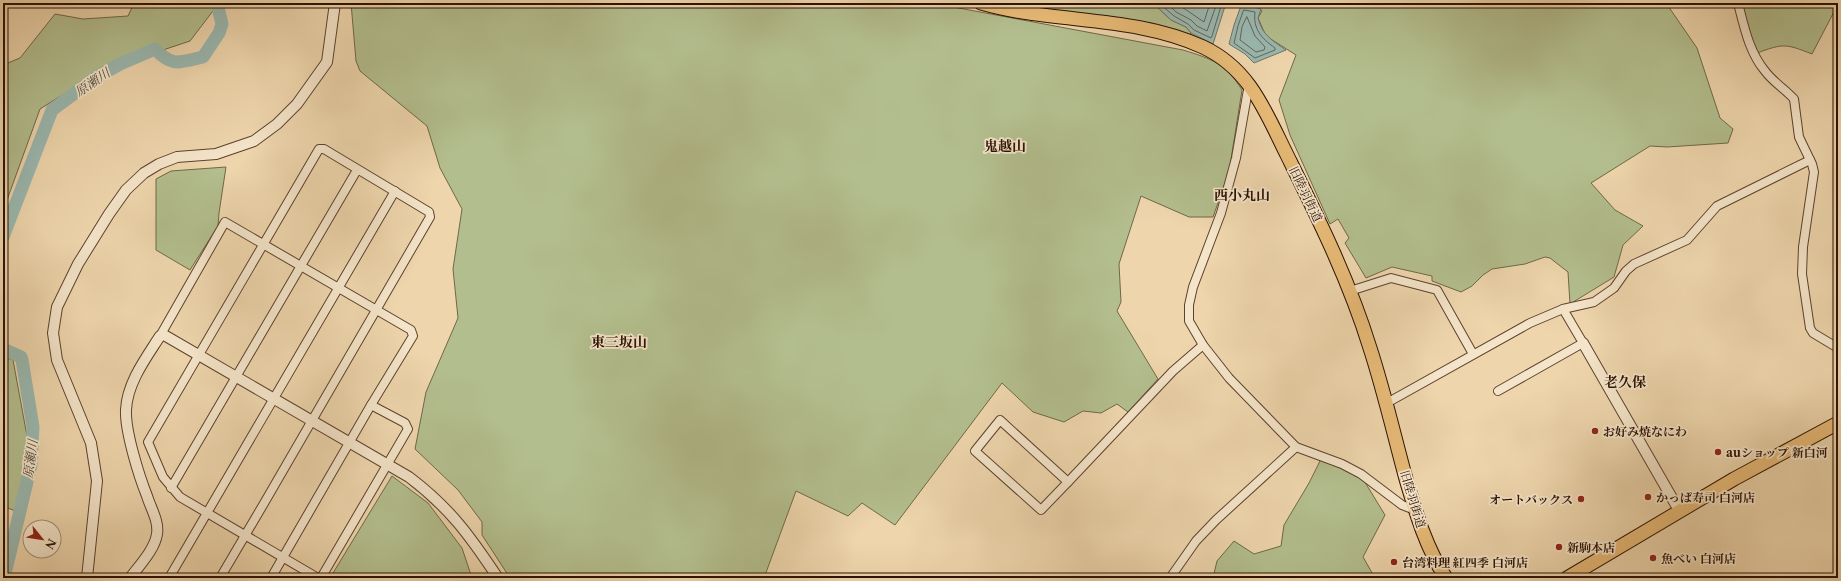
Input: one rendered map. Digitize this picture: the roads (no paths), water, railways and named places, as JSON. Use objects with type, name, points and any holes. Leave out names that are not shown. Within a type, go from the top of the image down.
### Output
[{"type":"highway","name":"旧陸羽街道","points":[[981,3],[1025,12],[1152,30],[1201,46],[1218,55],[1233,65],[1249,83],[1263,107],[1332,247],[1350,291],[1370,348],[1415,510],[1428,547],[1446,578]]},
{"type":"highway","points":[[1567,578],[1734,479],[1838,423]]},
{"type":"street","points":[[87,578],[97,481],[91,443],[57,360],[53,333],[57,307],[78,264],[109,214],[126,190],[144,173],[158,164],[177,157],[216,154],[254,141],[277,124],[297,104],[327,62],[335,3]]},
{"type":"street","points":[[1738,3],[1742,24],[1758,61],[1773,80],[1794,99],[1799,138],[1814,172],[1803,247],[1802,274],[1810,328],[1813,333],[1838,348]]},
{"type":"street","points":[[1249,83],[1234,165],[1221,212],[1193,287],[1189,305],[1189,321],[1203,345],[1229,378],[1296,447],[1348,467],[1361,474],[1402,505],[1415,510]]},
{"type":"street","points":[[220,578],[246,536],[430,217],[429,212],[324,149],[319,149],[148,442],[163,477],[180,497],[208,513],[246,536],[283,558],[318,578]]},
{"type":"street","points":[[1385,404],[1530,322],[1563,309],[1594,302],[1614,288],[1626,271],[1634,264],[1687,240],[1717,206],[1810,160]]},
{"type":"street","points":[[172,488],[357,170]]},
{"type":"street","points":[[169,578],[395,191]]},
{"type":"street","points":[[130,578],[153,545],[157,535],[158,524],[146,495],[130,437],[126,410],[134,379],[225,222],[340,287],[411,330],[412,336],[271,578]]},
{"type":"street","points":[[1350,291],[1390,278],[1437,290],[1473,354]]},
{"type":"street","points":[[1563,309],[1680,512]]},
{"type":"street","points":[[160,336],[164,335],[275,398],[388,464],[428,492],[446,509],[470,536],[498,578]]},
{"type":"street","points":[[1498,391],[1583,343]]},
{"type":"street","points":[[1068,482],[1000,420],[975,451],[1041,510],[1068,482],[1174,371],[1203,345]]},
{"type":"street","points":[[321,578],[408,429],[404,423],[372,405]]},
{"type":"street","points":[[1170,578],[1196,541],[1216,520],[1296,447]]},
{"type":"water","points":[[1153,3],[1226,3],[1213,44],[1191,33],[1186,27],[1171,20]]},
{"type":"water","points":[[1242,3],[1247,6],[1261,9],[1258,18],[1262,29],[1277,44],[1286,50],[1254,63],[1245,54],[1229,44]]},
{"type":"waterway","name":"原瀬川","points":[[3,237],[52,110],[95,78],[120,64],[155,49],[167,59],[177,62],[203,57],[219,33],[222,24],[217,3]]},
{"type":"waterway","name":"原瀬川","points":[[3,349],[21,357],[33,427],[31,465],[4,578]]},
{"type":"place","name":"お好み焼なにわ","points":[[1595,431]]},
{"type":"place","name":"auショップ 新白河","points":[[1718,452]]},
{"type":"place","name":"かっぱ寿司 白河店","points":[[1648,497]]},
{"type":"place","name":"オートバックス","points":[[1581,499]]},
{"type":"place","name":"新駒本店","points":[[1559,547]]},
{"type":"place","name":"魚べい 白河店","points":[[1653,558]]},
{"type":"place","name":"台湾料理 紅四季 白河店","points":[[1394,562]]},
{"type":"district","name":"鬼越山","points":[[1005,146]]},
{"type":"district","name":"西小丸山","points":[[1242,195]]},
{"type":"district","name":"東三坂山","points":[[619,342]]},
{"type":"district","name":"老久保","points":[[1625,382]]}]
